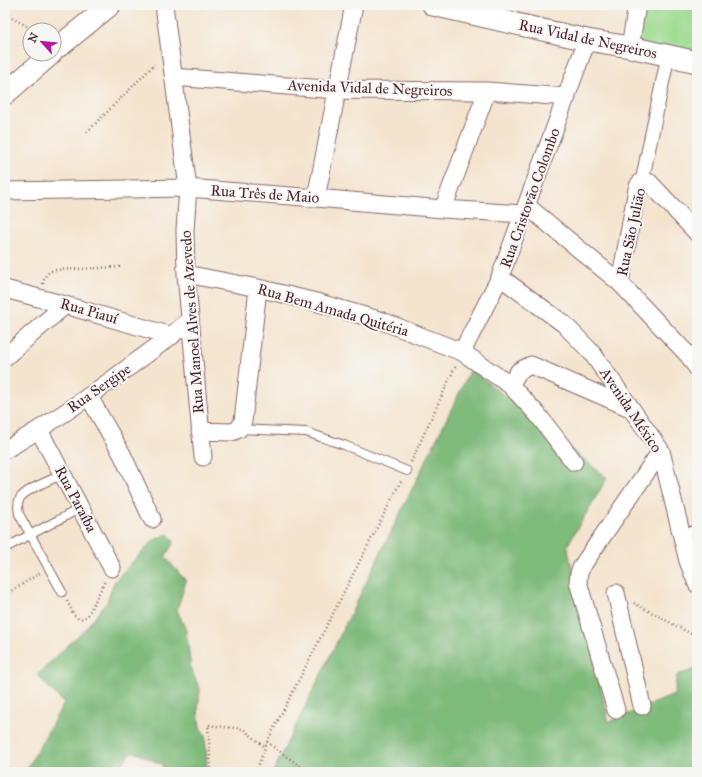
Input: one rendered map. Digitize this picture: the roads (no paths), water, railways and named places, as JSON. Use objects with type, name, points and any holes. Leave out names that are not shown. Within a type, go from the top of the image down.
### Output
[{"type":"street","points":[[62,44],[110,5]]},
{"type":"street","name":"Rua Manoel Alves de Azevedo","points":[[164,5],[188,188],[185,230],[186,274],[203,457]]},
{"type":"street","points":[[316,198],[354,5]]},
{"type":"street","name":"Rua Vidal de Negreiros","points":[[433,5],[587,40],[630,47],[697,62]]},
{"type":"street","points":[[630,47],[637,5]]},
{"type":"street","name":"Rua Cristovão Colombo","points":[[462,352],[500,277],[587,40]]},
{"type":"street","points":[[668,56],[642,181],[650,183],[697,233]]},
{"type":"street","points":[[5,79],[34,62]]},
{"type":"street","points":[[5,94],[41,62]]},
{"type":"street","name":"Avenida Vidal de Negreiros","points":[[174,77],[337,90],[487,91],[567,97]]},
{"type":"street","points":[[443,209],[487,91]]},
{"type":"street","name":"Rua São Julião","points":[[620,283],[637,189],[639,183],[642,181]]},
{"type":"street","name":"Rua Três de Maio","points":[[5,191],[188,188],[443,209],[525,210]]},
{"type":"street","points":[[525,210],[620,283],[689,356],[697,368]]},
{"type":"street","name":"Rua Bem Amada Quitéria","points":[[186,274],[258,288],[382,321],[462,352],[510,385],[538,415],[574,462]]},
{"type":"street","name":"Avenida México","points":[[500,277],[564,324],[588,348],[661,451],[680,534],[697,584]]},
{"type":"street","points":[[200,431],[232,432],[239,429],[243,422],[258,288]]},
{"type":"street","name":"Rua Piauí","points":[[5,289],[65,304],[172,336]]},
{"type":"street","points":[[5,357],[65,304]]},
{"type":"street","name":"Rua Sergipe","points":[[5,450],[39,430],[89,397],[172,336],[190,320]]},
{"type":"street","points":[[510,385],[519,371],[531,365],[630,408]]},
{"type":"street","points":[[89,397],[122,454],[152,519]]},
{"type":"street","name":"Rua Paraíba","points":[[39,430],[112,568]]},
{"type":"street","points":[[616,710],[578,582],[579,573],[582,566],[661,451]]},
{"type":"street","points":[[616,593],[642,706]]},
{"type":"lane","points":[[239,429],[306,432],[344,445],[407,471]]},
{"type":"lane","points":[[62,592],[19,514],[18,503],[26,493],[63,474]]},
{"type":"lane","points":[[5,548],[81,508]]},
{"type":"lane","points":[[680,534],[697,529]]}]
